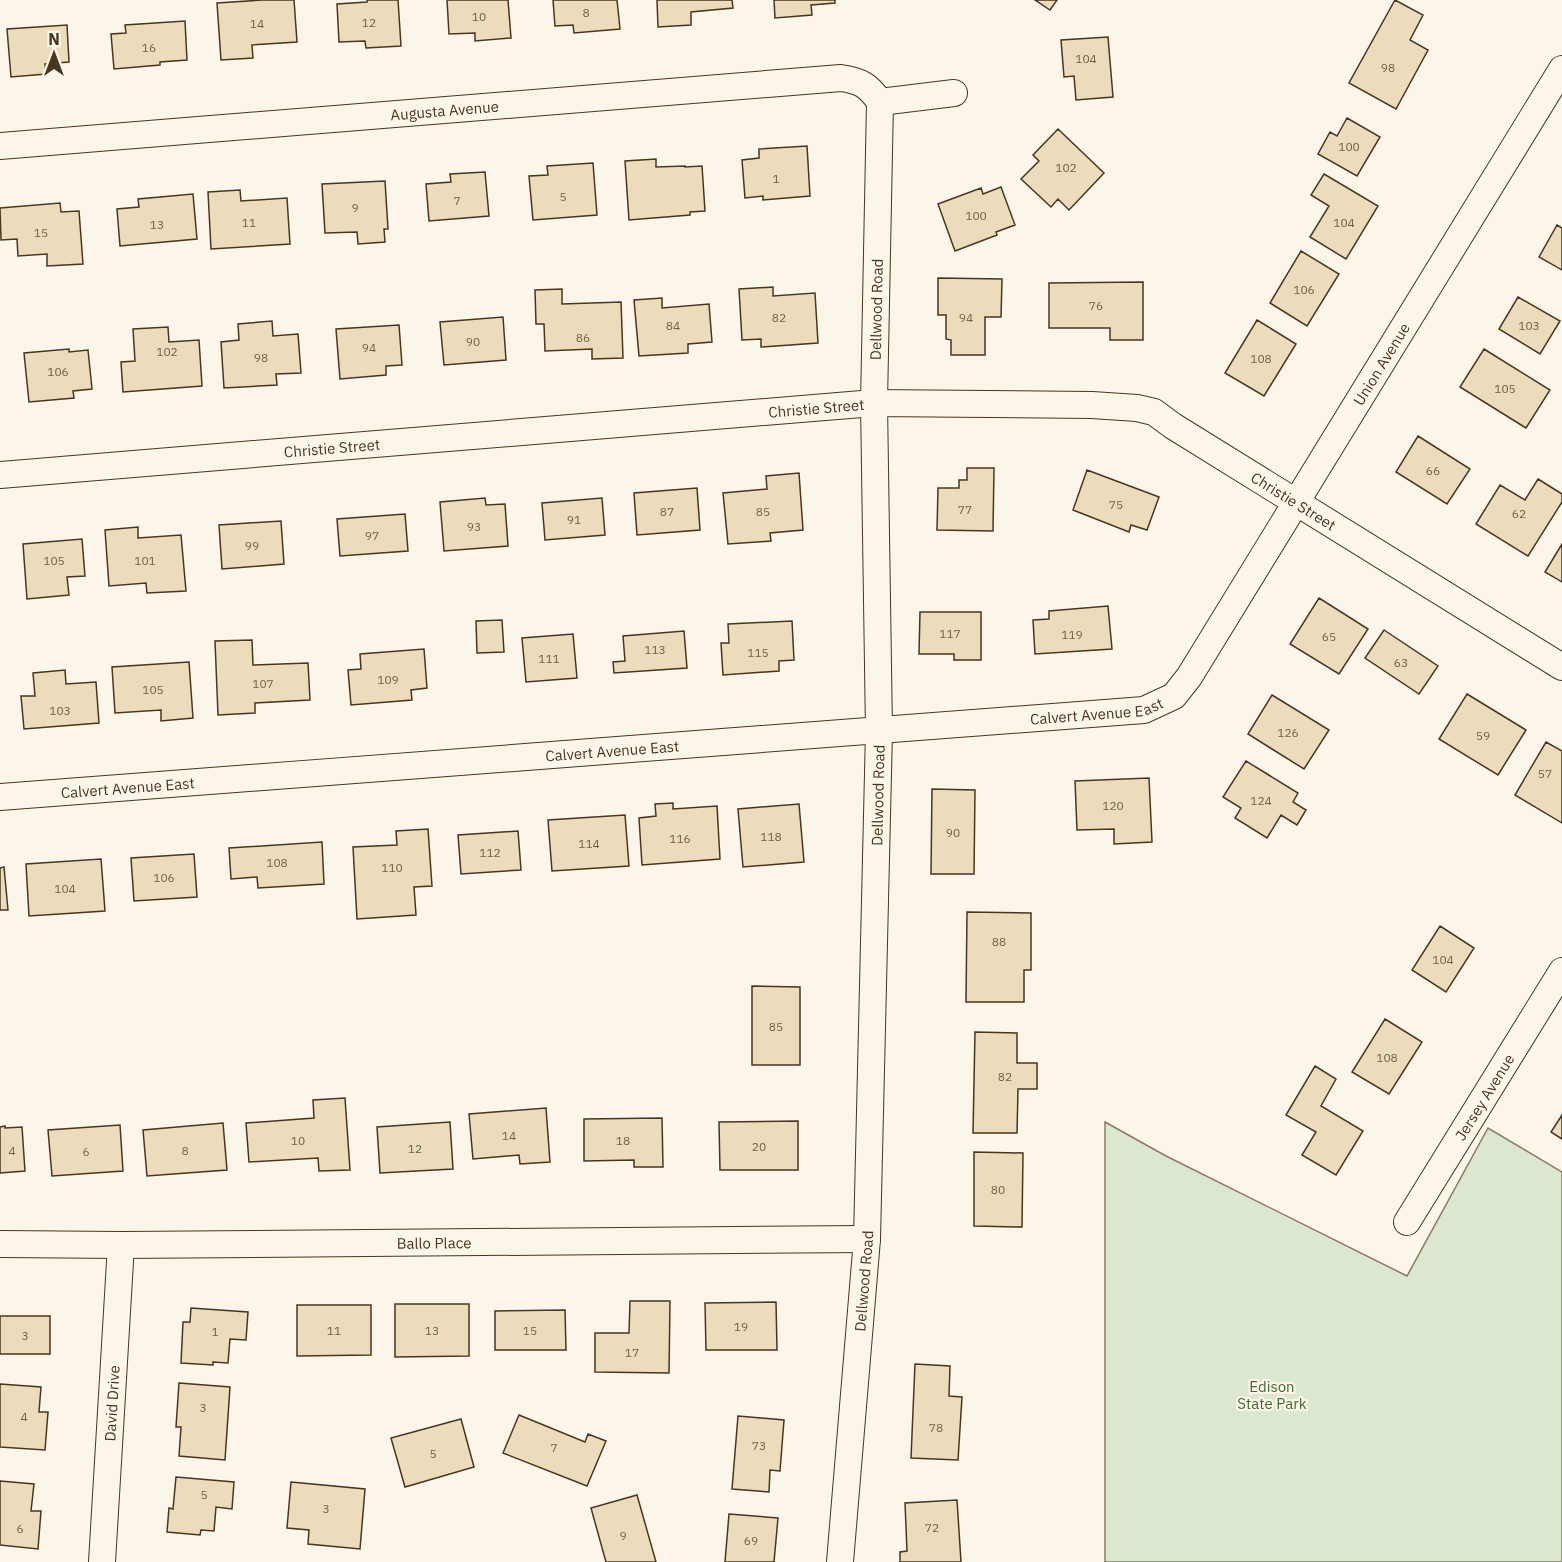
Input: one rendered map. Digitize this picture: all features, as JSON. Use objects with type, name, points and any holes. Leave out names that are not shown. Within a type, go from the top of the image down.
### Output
[{"type":"street","name":"Union Avenue","points":[[1200,658],[1562,69]]},
{"type":"street","name":"Augusta Avenue","points":[[0,146],[841,78],[858,81],[871,90],[880,102]]},
{"type":"street","points":[[880,102],[954,93]]},
{"type":"street","name":"Dellwood Road","points":[[840,1562],[867,1239],[879,731],[874,404],[880,102]]},
{"type":"street","name":"Christie Street","points":[[0,475],[874,404],[1092,405],[1137,408],[1154,412],[1562,667]]},
{"type":"street","name":"Calvert Avenue East","points":[[0,797],[1144,710],[1174,696],[1200,658]]},
{"type":"street","name":"Jersey Avenue","points":[[1407,1222],[1562,971]]},
{"type":"street","name":"Ballo Place","points":[[0,1244],[867,1239]]},
{"type":"street","name":"David Drive","points":[[102,1562],[121,1245]]},
{"type":"green space","name":"Edison State Park","points":[[1105,1122],[1166,1156],[1407,1276],[1488,1128],[1562,1172],[1562,1562],[1105,1562]]},
{"type":"building","points":[[294,0],[297,42],[252,45],[253,58],[221,60],[217,3]]},
{"type":"building","points":[[367,0],[398,0],[401,46],[366,48],[365,41],[339,42],[337,4],[367,2]]},
{"type":"building","points":[[447,0],[508,0],[511,38],[475,41],[475,33],[449,34]]},
{"type":"building","points":[[553,0],[617,0],[620,29],[574,33],[573,25],[555,26]]},
{"type":"building","points":[[657,0],[732,0],[733,8],[691,12],[691,25],[658,27]]},
{"type":"building","points":[[774,0],[835,0],[835,3],[811,5],[812,15],[775,18]]},
{"type":"building","points":[[1035,0],[1057,0],[1050,10]]},
{"type":"building","points":[[1395,0],[1423,15],[1410,40],[1428,50],[1396,109],[1349,83]]},
{"type":"building","points":[[185,21],[187,60],[114,69],[111,34],[126,33],[125,25]]},
{"type":"building","points":[[67,25],[69,62],[45,64],[46,74],[11,77],[7,29]]},
{"type":"building","points":[[1108,37],[1113,97],[1076,100],[1074,76],[1064,77],[1061,40]]},
{"type":"building","points":[[1347,118],[1380,137],[1357,176],[1318,154],[1330,132],[1337,136]]},
{"type":"building","points":[[1058,129],[1104,173],[1069,210],[1058,199],[1051,207],[1021,179],[1039,161],[1033,155]]},
{"type":"building","points":[[807,146],[810,196],[763,200],[763,196],[745,198],[742,160],[759,158],[759,149]]},
{"type":"building","points":[[656,159],[656,167],[702,166],[705,211],[690,212],[690,215],[629,220],[625,161]]},
{"type":"building","points":[[593,163],[597,215],[533,220],[529,176],[548,175],[547,166]]},
{"type":"building","points":[[485,172],[489,216],[429,221],[426,184],[451,182],[450,174]]},
{"type":"building","points":[[1324,174],[1378,206],[1346,259],[1310,237],[1329,206],[1311,195]]},
{"type":"building","points":[[385,181],[388,229],[384,229],[385,242],[358,244],[357,232],[325,233],[322,184]]},
{"type":"building","points":[[1001,187],[1015,225],[996,232],[997,235],[955,251],[938,204],[981,188],[983,194]]},
{"type":"building","points":[[240,190],[241,201],[287,198],[290,244],[211,249],[208,192]]},
{"type":"building","points":[[193,194],[197,239],[120,246],[117,209],[139,207],[138,199]]},
{"type":"building","points":[[60,203],[61,212],[79,211],[83,264],[47,266],[47,254],[18,256],[17,239],[1,240],[0,208]]},
{"type":"building","points":[[1557,225],[1562,228],[1562,270],[1539,257]]},
{"type":"building","points":[[1301,251],[1339,274],[1307,326],[1270,303]]},
{"type":"building","points":[[938,278],[1002,279],[1001,317],[985,317],[985,355],[951,355],[951,340],[946,339],[946,315],[938,315]]},
{"type":"building","points":[[1143,282],[1143,340],[1110,340],[1110,328],[1049,328],[1049,283]]},
{"type":"building","points":[[773,287],[773,296],[815,293],[818,343],[761,347],[761,339],[742,340],[739,289]]},
{"type":"building","points":[[562,289],[562,304],[621,302],[623,358],[592,359],[592,349],[545,351],[544,324],[536,324],[535,290]]},
{"type":"building","points":[[1518,297],[1560,321],[1540,354],[1499,329]]},
{"type":"building","points":[[662,298],[662,308],[709,304],[712,342],[688,344],[688,353],[639,356],[634,300]]},
{"type":"building","points":[[503,317],[506,360],[444,365],[440,322]]},
{"type":"building","points":[[1257,320],[1296,344],[1264,396],[1225,373]]},
{"type":"building","points":[[272,321],[273,336],[298,334],[301,373],[276,374],[277,385],[224,388],[221,342],[239,340],[238,324]]},
{"type":"building","points":[[399,325],[402,365],[386,366],[386,375],[340,379],[336,329]]},
{"type":"building","points":[[168,327],[169,342],[199,340],[202,386],[123,392],[121,362],[135,361],[133,329]]},
{"type":"building","points":[[69,349],[69,352],[88,350],[92,389],[73,391],[74,398],[29,402],[24,353]]},
{"type":"building","points":[[1484,349],[1550,390],[1526,428],[1460,387]]},
{"type":"building","points":[[1418,436],[1470,469],[1447,504],[1396,472]]},
{"type":"building","points":[[967,468],[994,468],[993,531],[937,530],[938,488],[959,488],[959,480],[967,480]]},
{"type":"building","points":[[1087,470],[1159,497],[1147,530],[1131,525],[1129,532],[1073,510]]},
{"type":"building","points":[[799,473],[803,530],[770,533],[771,541],[728,544],[723,493],[767,489],[766,476]]},
{"type":"building","points":[[1538,479],[1562,494],[1562,502],[1528,556],[1476,524],[1500,485],[1525,500]]},
{"type":"building","points":[[697,488],[700,530],[637,535],[634,493]]},
{"type":"building","points":[[485,498],[486,505],[505,504],[508,546],[444,551],[440,502]]},
{"type":"building","points":[[602,498],[605,535],[545,540],[542,503]]},
{"type":"building","points":[[405,514],[408,551],[340,556],[337,519]]},
{"type":"building","points":[[281,521],[284,564],[222,569],[219,525]]},
{"type":"building","points":[[138,527],[138,538],[181,535],[186,591],[147,593],[146,583],[109,586],[105,530]]},
{"type":"building","points":[[82,539],[85,576],[67,577],[69,595],[27,599],[23,544]]},
{"type":"building","points":[[1562,544],[1562,582],[1545,572]]},
{"type":"building","points":[[1319,598],[1368,629],[1339,674],[1290,644]]},
{"type":"building","points":[[1108,606],[1112,649],[1035,654],[1033,620],[1049,619],[1049,611]]},
{"type":"building","points":[[920,612],[981,612],[981,660],[954,660],[954,654],[919,654]]},
{"type":"building","points":[[502,620],[504,652],[477,653],[476,621]]},
{"type":"building","points":[[792,621],[794,660],[779,661],[779,671],[723,675],[721,643],[729,643],[728,624]]},
{"type":"building","points":[[1384,630],[1438,666],[1419,694],[1365,658]]},
{"type":"building","points":[[684,631],[687,668],[614,673],[613,662],[625,661],[623,636]]},
{"type":"building","points":[[573,634],[577,678],[526,682],[522,638]]},
{"type":"building","points":[[252,640],[253,665],[308,663],[310,700],[255,703],[255,713],[218,715],[215,641]]},
{"type":"building","points":[[424,649],[427,688],[411,690],[412,700],[351,705],[348,670],[361,669],[360,654]]},
{"type":"building","points":[[189,662],[193,718],[161,721],[161,710],[115,713],[112,667]]},
{"type":"building","points":[[65,670],[66,684],[96,682],[99,723],[24,729],[21,696],[35,696],[33,673]]},
{"type":"building","points":[[1467,694],[1526,730],[1498,775],[1439,739]]},
{"type":"building","points":[[1272,695],[1329,730],[1304,769],[1248,734]]},
{"type":"building","points":[[1546,742],[1562,751],[1562,823],[1515,795]]},
{"type":"building","points":[[1246,761],[1298,793],[1293,802],[1306,810],[1297,825],[1281,815],[1267,838],[1235,818],[1241,808],[1223,797]]},
{"type":"building","points":[[1149,778],[1152,842],[1114,844],[1114,829],[1077,830],[1075,781]]},
{"type":"building","points":[[932,789],[975,790],[974,874],[931,874]]},
{"type":"building","points":[[673,803],[673,809],[717,806],[720,859],[642,865],[639,818],[656,816],[655,804]]},
{"type":"building","points":[[799,804],[804,862],[743,867],[738,809]]},
{"type":"building","points":[[625,815],[629,866],[552,871],[548,820]]},
{"type":"building","points":[[428,829],[432,886],[414,887],[416,915],[357,919],[353,847],[397,845],[396,831]]},
{"type":"building","points":[[518,831],[521,870],[461,874],[458,835]]},
{"type":"building","points":[[322,842],[324,884],[258,888],[257,877],[231,879],[229,848]]},
{"type":"building","points":[[194,854],[197,897],[134,901],[131,858]]},
{"type":"building","points":[[101,859],[105,911],[29,916],[26,864]]},
{"type":"building","points":[[4,867],[8,910],[0,910],[0,868]]},
{"type":"building","points":[[967,912],[1031,913],[1031,970],[1024,970],[1024,1002],[966,1002]]},
{"type":"building","points":[[1440,926],[1474,948],[1446,992],[1412,970]]},
{"type":"building","points":[[752,986],[800,987],[800,1065],[752,1065]]},
{"type":"building","points":[[1385,1019],[1422,1042],[1389,1094],[1352,1072]]},
{"type":"building","points":[[975,1032],[1017,1033],[1017,1063],[1037,1063],[1037,1089],[1018,1089],[1017,1133],[973,1133]]},
{"type":"building","points":[[1315,1066],[1336,1079],[1321,1106],[1363,1131],[1336,1175],[1302,1155],[1316,1132],[1286,1115]]},
{"type":"building","points":[[345,1098],[350,1170],[319,1171],[318,1158],[249,1162],[246,1123],[314,1118],[313,1100]]},
{"type":"building","points":[[546,1108],[550,1162],[520,1164],[519,1155],[473,1159],[469,1114]]},
{"type":"building","points":[[1562,1115],[1562,1139],[1551,1132]]},
{"type":"building","points":[[662,1118],[663,1167],[634,1167],[634,1160],[584,1161],[584,1119]]},
{"type":"building","points":[[798,1121],[798,1170],[720,1170],[719,1122]]},
{"type":"building","points":[[450,1122],[453,1169],[380,1173],[377,1127]]},
{"type":"building","points":[[223,1123],[227,1170],[147,1176],[143,1130]]},
{"type":"building","points":[[120,1125],[123,1171],[52,1176],[48,1130]]},
{"type":"building","points":[[5,1126],[5,1128],[22,1127],[25,1171],[0,1173],[0,1127]]},
{"type":"building","points":[[974,1152],[1023,1153],[1022,1227],[974,1226]]},
{"type":"building","points":[[630,1301],[670,1301],[669,1373],[595,1372],[595,1333],[629,1333]]},
{"type":"building","points":[[776,1302],[777,1350],[706,1350],[705,1303]]},
{"type":"building","points":[[395,1304],[469,1304],[469,1356],[395,1357]]},
{"type":"building","points":[[297,1305],[371,1305],[371,1355],[297,1356]]},
{"type":"building","points":[[191,1308],[248,1312],[246,1340],[230,1339],[228,1363],[213,1362],[213,1365],[181,1363],[183,1322],[190,1322]]},
{"type":"building","points":[[565,1310],[566,1350],[495,1350],[495,1311]]},
{"type":"building","points":[[0,1316],[50,1316],[50,1354],[0,1354]]},
{"type":"building","points":[[915,1364],[950,1366],[949,1396],[962,1397],[958,1460],[911,1458]]},
{"type":"building","points":[[179,1383],[230,1387],[225,1460],[179,1456],[181,1427],[176,1427]]},
{"type":"building","points":[[0,1384],[41,1387],[39,1412],[48,1412],[45,1450],[0,1447]]},
{"type":"building","points":[[519,1415],[585,1442],[588,1434],[606,1441],[587,1486],[503,1453]]},
{"type":"building","points":[[738,1416],[784,1420],[780,1471],[770,1470],[769,1492],[732,1489]]},
{"type":"building","points":[[461,1419],[474,1467],[405,1487],[391,1438]]},
{"type":"building","points":[[176,1477],[234,1482],[232,1509],[216,1507],[214,1531],[201,1530],[200,1535],[167,1532],[169,1508],[173,1509]]},
{"type":"building","points":[[0,1481],[34,1484],[31,1511],[41,1511],[38,1549],[0,1545]]},
{"type":"building","points":[[291,1482],[365,1489],[360,1549],[308,1544],[309,1530],[287,1528]]},
{"type":"building","points":[[637,1495],[656,1562],[606,1562],[591,1508]]},
{"type":"building","points":[[957,1500],[961,1562],[900,1562],[900,1552],[907,1551],[905,1503]]},
{"type":"building","points":[[729,1514],[778,1518],[774,1562],[725,1562]]}]
